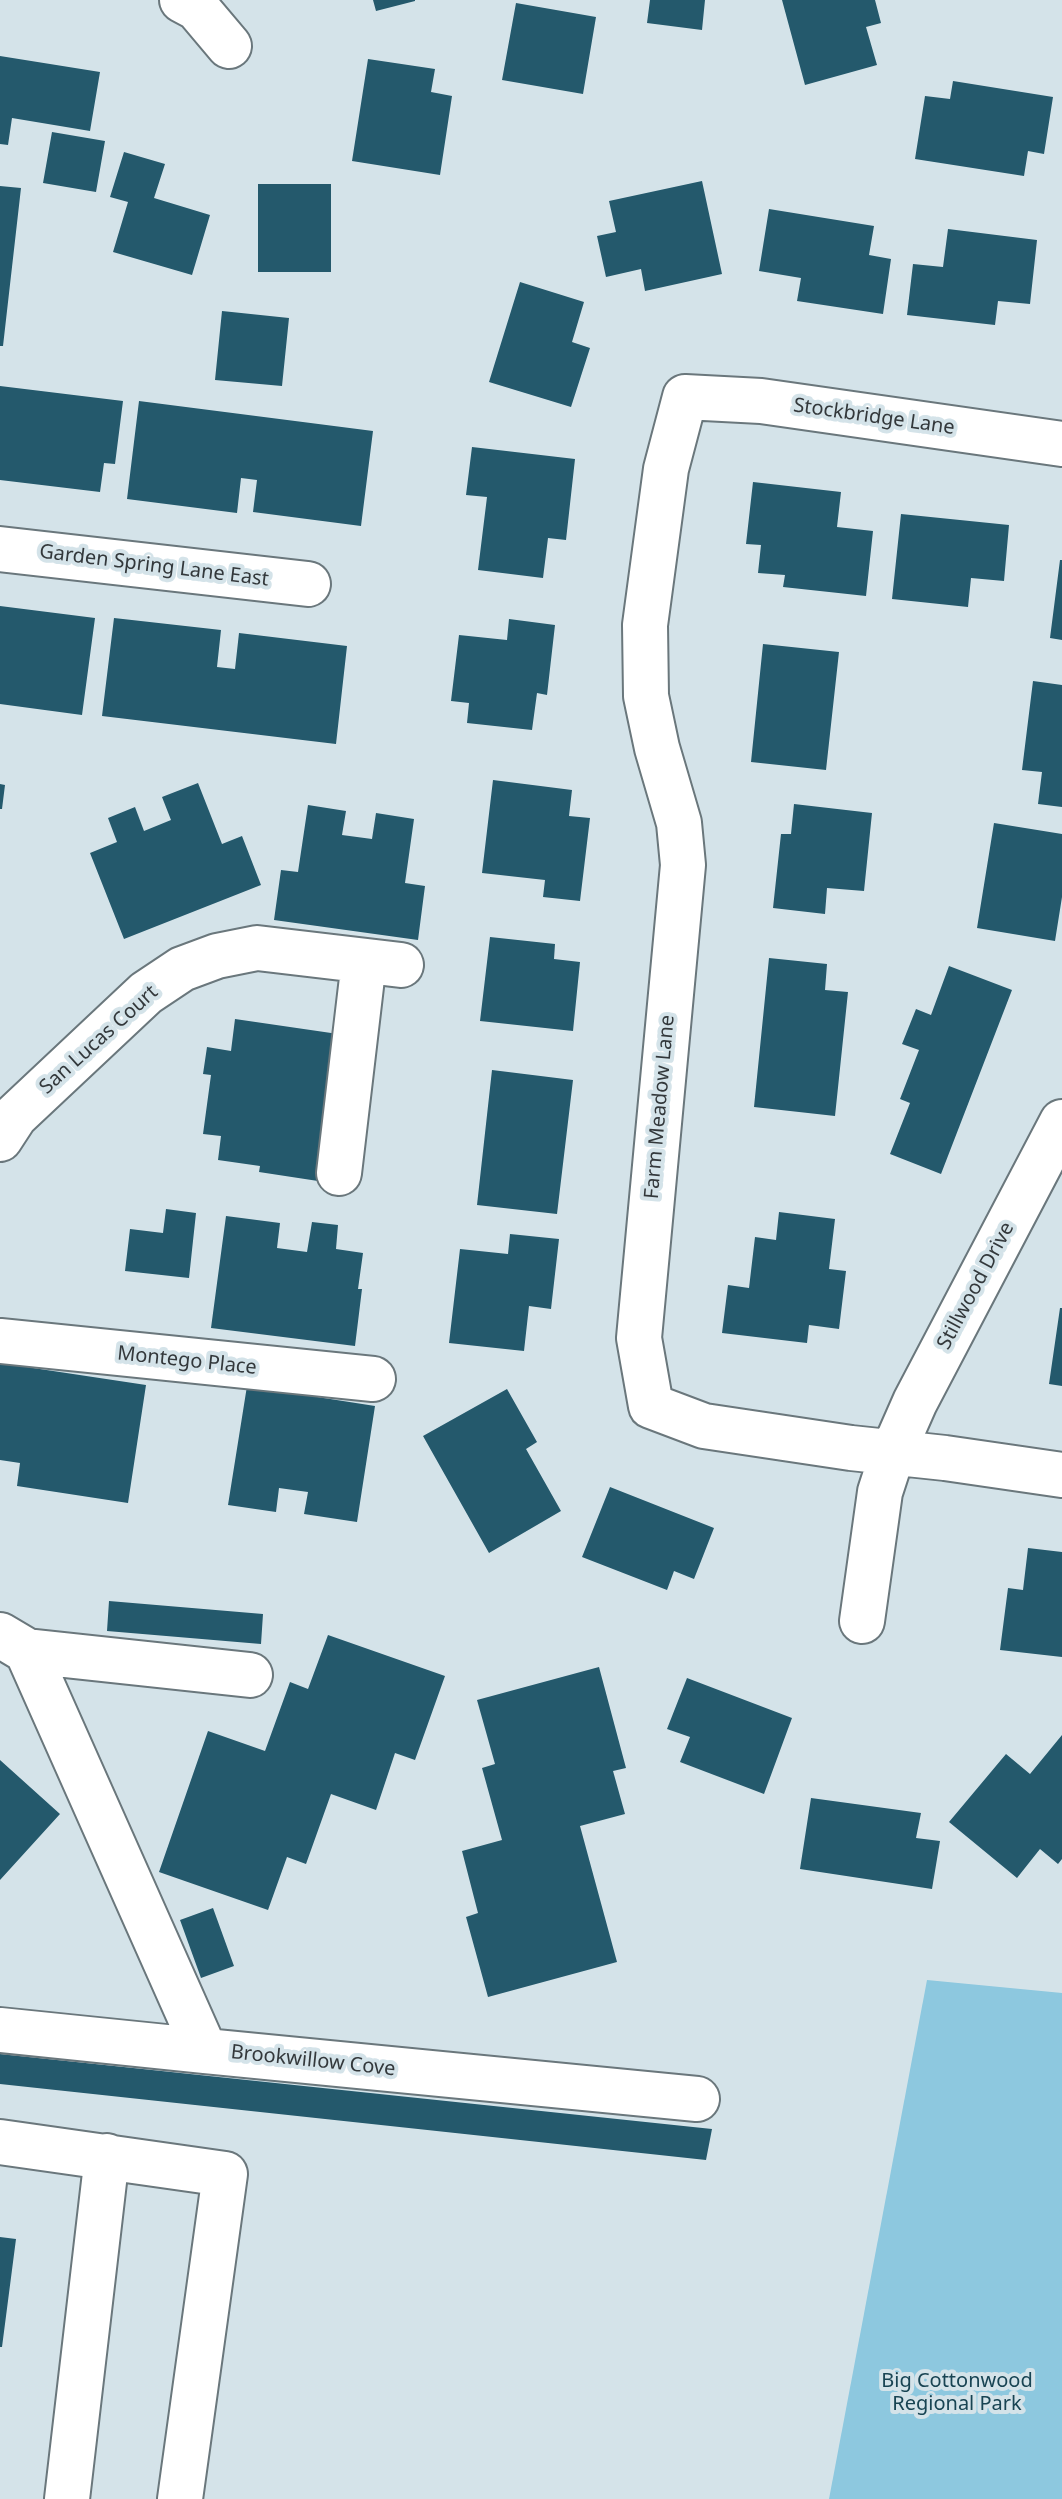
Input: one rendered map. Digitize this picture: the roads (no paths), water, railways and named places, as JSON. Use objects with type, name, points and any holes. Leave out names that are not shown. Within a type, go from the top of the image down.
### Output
[{"type":"street","points":[[182,0],[197,8],[229,46]]},
{"type":"street","name":"Stockbridge Lane","points":[[685,397],[761,401],[1062,444]]},
{"type":"street","name":"Farm Meadow Lane","points":[[685,397],[666,469],[645,625],[646,696],[657,748],[679,823],[683,865],[639,1338],[651,1406],[704,1426],[1062,1475]]},
{"type":"street","name":"Garden Spring Lane East","points":[[0,549],[308,584]]},
{"type":"street","name":"San Lucas Court","points":[[0,1139],[15,1116],[146,993],[182,969],[217,956],[257,948],[383,963],[339,1173]]},
{"type":"street","name":"Stillwood Drive","points":[[862,1621],[880,1492],[893,1452],[915,1402],[1062,1122]]},
{"type":"street","name":"Montego Place","points":[[0,1341],[373,1379]]},
{"type":"street","points":[[13,1643],[250,1675]]},
{"type":"street","name":"Brookwillow Cove","points":[[13,1643],[205,2051],[697,2099]]},
{"type":"street","points":[[0,2030],[205,2051]]},
{"type":"street","points":[[0,2142],[225,2174],[180,2499]]},
{"type":"street","points":[[67,2499],[107,2156]]},
{"type":"park label","name":"Big Cottonwood Regional Park","points":[[957,2392]]}]
